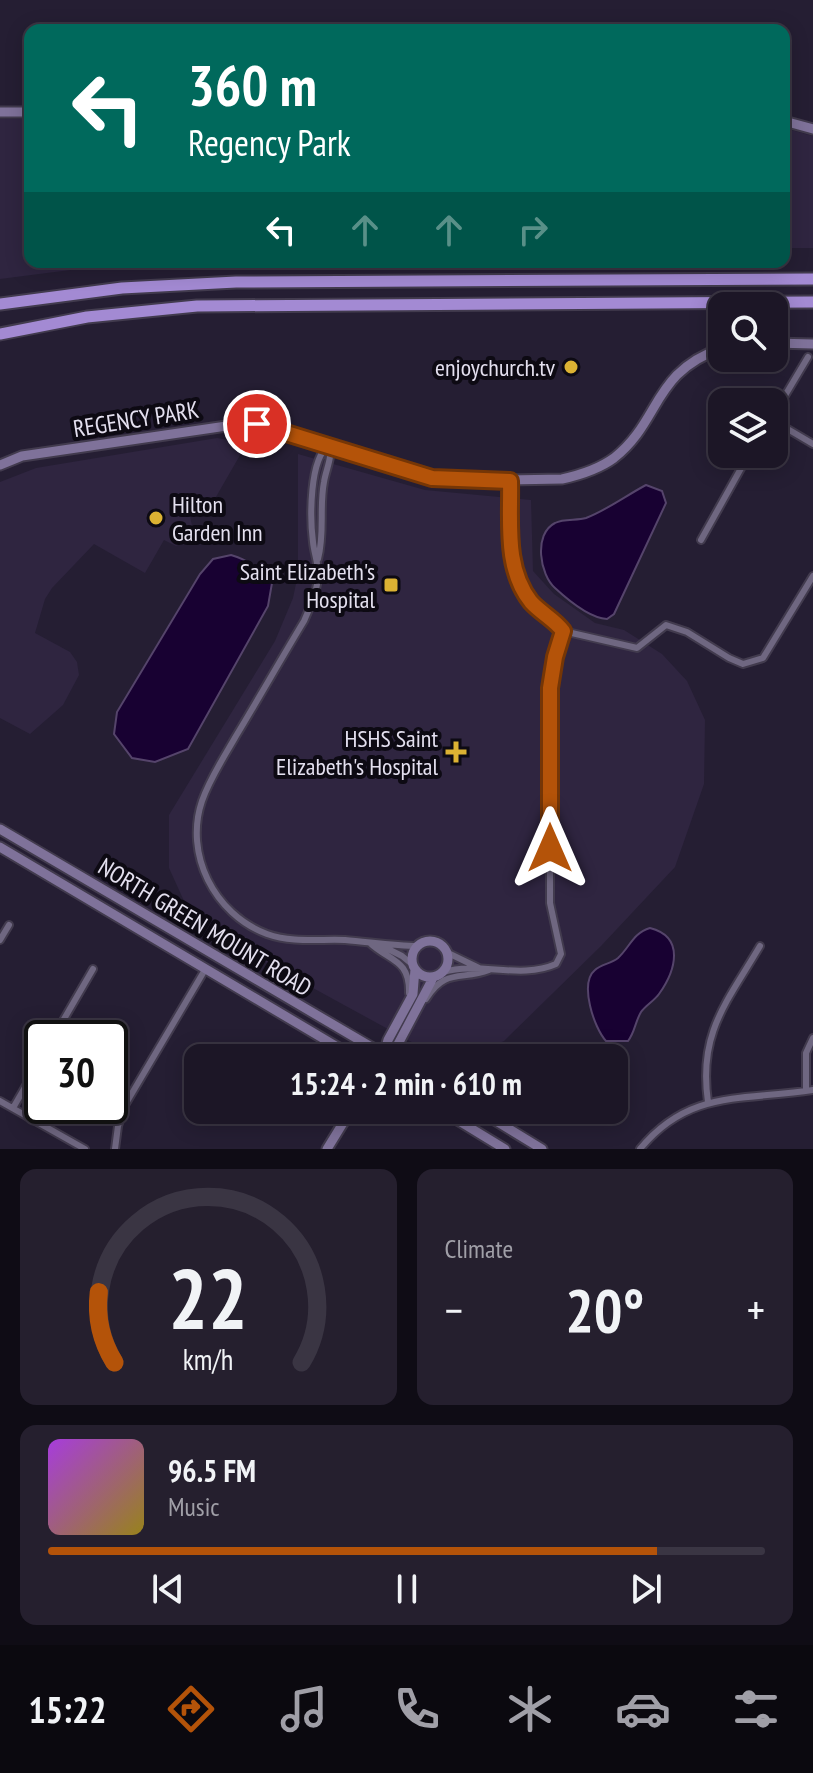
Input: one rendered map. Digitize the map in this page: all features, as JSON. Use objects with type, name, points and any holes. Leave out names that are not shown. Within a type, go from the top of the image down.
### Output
[{"type":"highway","points":[[2,303],[122,288],[236,282],[813,279]]},
{"type":"highway","points":[[0,334],[87,317],[211,306],[813,302]]},
{"type":"street","points":[[0,112],[24,112]]},
{"type":"street","points":[[790,123],[813,129]]},
{"type":"street","points":[[788,343],[813,344]]},
{"type":"street","name":"REGENCY PARK","points":[[0,465],[22,456],[232,424],[265,425],[432,478],[510,481],[578,476],[614,457],[629,442],[674,377],[695,359],[708,354]]},
{"type":"street","points":[[788,391],[808,357]]},
{"type":"street","points":[[788,429],[813,444]]},
{"type":"street","points":[[329,445],[321,453],[313,491],[313,545],[318,559],[318,581],[311,607],[207,789],[198,817],[197,842],[204,871],[217,896],[239,919],[286,939],[418,946],[433,941],[448,953],[479,968]]},
{"type":"street","points":[[701,540],[741,468]]},
{"type":"street","points":[[510,481],[511,554],[518,578],[530,600],[563,631],[637,648],[666,625],[687,632],[743,664],[754,662],[763,658],[813,576]]},
{"type":"street","points":[[443,972],[479,968],[543,968],[556,964],[560,958],[550,903],[550,700],[552,673],[563,631]]},
{"type":"street","name":"NORTH GREEN MOUNT ROAD","points":[[0,829],[364,1044]]},
{"type":"street","name":"NORTH GREEN MOUNT ROAD","points":[[0,847],[333,1044]]},
{"type":"street","points":[[0,940],[9,925]]},
{"type":"street","points":[[374,944],[402,956],[421,975],[433,978]]},
{"type":"street","points":[[374,944],[403,967],[414,1006]]},
{"type":"street","points":[[414,1006],[412,957],[418,946]]},
{"type":"street","points":[[708,1102],[706,1051],[715,1022],[760,946]]},
{"type":"street","points":[[388,1044],[433,978],[448,965],[448,953]]},
{"type":"street","points":[[115,1149],[125,1105],[206,968]]},
{"type":"street","points":[[63,1020],[93,969]]},
{"type":"street","points":[[414,1006],[442,981],[491,969]]},
{"type":"street","points":[[640,1149],[657,1128],[680,1112],[708,1102],[810,1090],[804,1072],[806,1053],[813,1038]]},
{"type":"street","points":[[13,1108],[24,1089]]},
{"type":"street","points":[[0,1101],[85,1149]]},
{"type":"street","points":[[327,1149],[342,1124]]},
{"type":"street","points":[[464,1124],[505,1149]]},
{"type":"street","points":[[501,1124],[542,1149]]},
{"type":"shaded area","points":[[0,119],[24,119],[24,268],[86,268],[0,279]]},
{"type":"shaded area","points":[[790,130],[813,136],[813,248],[790,248]]},
{"type":"shaded area","points":[[217,438],[247,443],[209,509],[190,498],[182,510],[190,516],[193,531],[186,541],[176,546],[164,540],[145,573],[94,544],[45,599],[35,633],[70,652],[77,662],[79,675],[63,705],[30,734],[0,718],[0,482],[36,468]]},
{"type":"shaded area","name":"HSHS Saint Elizabeth's Hospital","points":[[298,454],[425,490],[531,500],[533,571],[554,594],[595,623],[624,630],[662,654],[687,681],[705,720],[704,784],[675,867],[601,946],[504,1041],[497,1044],[415,1044],[194,923],[169,868],[169,815],[275,641],[293,598],[298,574]]},
{"type":"shaded area","points":[[646,485],[662,491],[666,503],[614,614],[607,619],[600,618],[572,603],[550,582],[541,555],[544,536],[555,523],[586,518]]},
{"type":"shaded area","points":[[231,555],[253,566],[272,583],[268,606],[188,749],[155,762],[132,758],[114,734],[117,712],[200,574],[213,559]]},
{"type":"shaded area","points":[[650,928],[661,932],[673,947],[670,975],[659,994],[641,1012],[628,1041],[606,1041],[590,1006],[590,976],[597,968],[618,958],[636,937]]},
{"type":"place","name":"enjoychurch.tv","points":[[571,367]]},
{"type":"place","name":"Hilton Garden Inn","points":[[156,518]]},
{"type":"place","name":"Saint Elizabeth's Hospital","points":[[391,585]]},
{"type":"place","name":"HSHS Saint Elizabeth's Hospital","points":[[456,752]]},
{"type":"route","points":[[257,424],[432,478],[510,481],[511,554],[515,570],[530,600],[563,631],[550,688],[550,848]]}]
